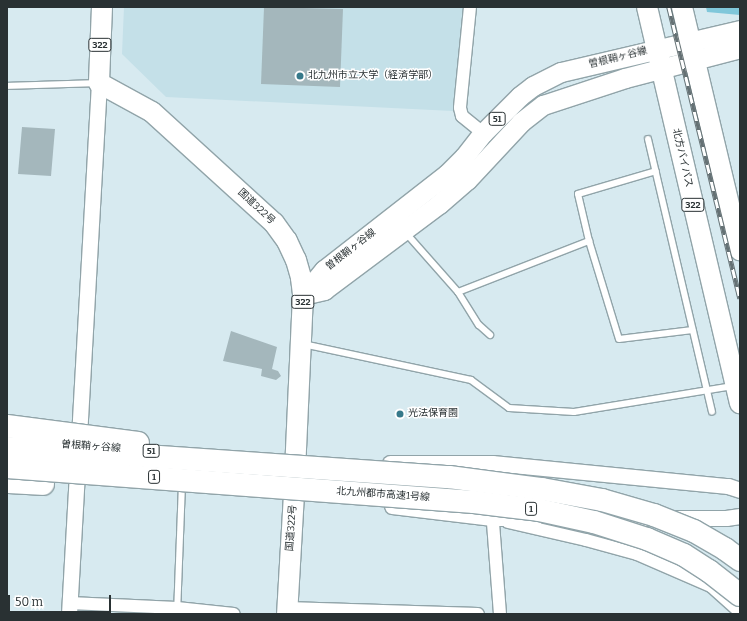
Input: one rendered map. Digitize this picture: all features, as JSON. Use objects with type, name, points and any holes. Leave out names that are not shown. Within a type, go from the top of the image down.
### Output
[{"type":"highway","name":"322","points":[[99,83],[102,7]]},
{"type":"highway","name":"北方バイパス","points":[[647,7],[738,394]]},
{"type":"highway","points":[[682,7],[740,250]]},
{"type":"highway","name":"国道322号","points":[[99,83],[152,112],[274,222],[287,241],[296,260],[301,278],[303,295],[295,463],[298,491],[287,611]]},
{"type":"highway","points":[[7,426],[119,439],[179,450],[403,470],[449,478]]},
{"type":"highway","name":"1","points":[[7,448],[449,478],[542,489],[602,500],[654,515],[694,531],[725,549],[740,560]]},
{"type":"highway","name":"北九州都市高速1号線","points":[[7,467],[524,508],[594,522],[647,539],[684,555],[709,571],[740,595]]},
{"type":"highway","points":[[7,482],[118,488],[298,491]]},
{"type":"main road","name":"曽根鞘ヶ谷線","points":[[303,295],[324,290],[404,231],[453,192],[531,112],[560,98],[661,69],[693,51],[740,30]]},
{"type":"main road","name":"曽根鞘ヶ谷線","points":[[303,295],[324,270],[436,183],[464,157],[483,133],[520,96],[547,78],[561,72],[656,49],[693,51],[740,48]]},
{"type":"main road","name":"曽根鞘ヶ谷線","points":[[7,441],[79,445],[295,463]]},
{"type":"main road","points":[[7,475],[182,486],[298,491]]},
{"type":"street","points":[[470,7],[460,108],[462,116],[483,133]]},
{"type":"street","points":[[99,83],[79,445],[75,480],[69,608],[234,614]]},
{"type":"street","points":[[295,463],[492,463],[728,486],[740,490]]},
{"type":"street","points":[[492,463],[492,518],[500,614]]},
{"type":"street","points":[[298,491],[492,518],[586,540],[637,554],[711,586],[740,612]]},
{"type":"street","points":[[492,518],[726,518],[740,516]]},
{"type":"street","points":[[287,611],[478,614]]},
{"type":"lane","points":[[7,86],[99,83]]},
{"type":"lane","points":[[648,139],[712,412]]},
{"type":"lane","points":[[656,171],[578,194],[589,241],[619,339],[692,330]]},
{"type":"lane","points":[[404,231],[458,292],[479,324],[490,335]]},
{"type":"lane","points":[[458,292],[589,241]]},
{"type":"lane","points":[[301,344],[471,380],[509,408],[574,412],[708,390],[738,394]]},
{"type":"lane","points":[[177,611],[182,486]]},
{"type":"shaded area","name":"北九州市立大学（経済学部）","points":[[124,7],[465,7],[453,111],[166,97],[122,54]]},
{"type":"shaded area","points":[[706,7],[740,7],[740,15],[707,12]]},
{"type":"building","points":[[264,7],[343,9],[340,87],[261,84]]},
{"type":"building","points":[[22,127],[55,129],[51,176],[18,174]]},
{"type":"building","points":[[231,331],[277,347],[272,369],[278,371],[281,376],[276,380],[261,376],[262,369],[223,361]]},
{"type":"railway","points":[[669,7],[740,298]]},
{"type":"place","name":"北九州市立大学（経済学部）","points":[[300,76]]},
{"type":"place","name":"光法保育園","points":[[400,414]]}]
